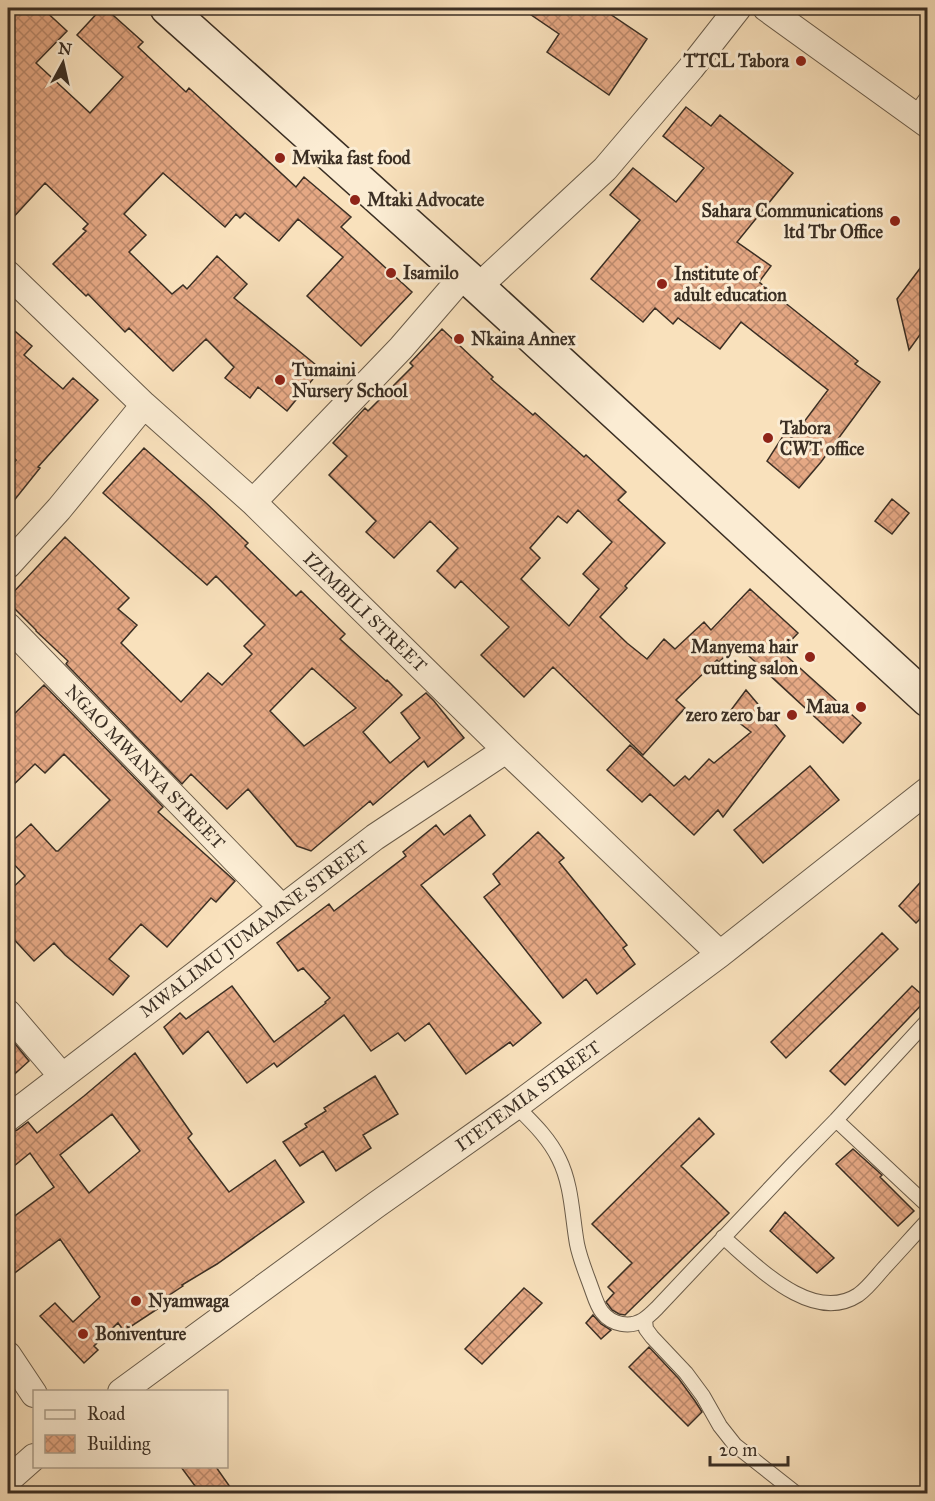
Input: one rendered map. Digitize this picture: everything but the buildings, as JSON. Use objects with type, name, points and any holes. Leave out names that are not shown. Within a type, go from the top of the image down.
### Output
[{"type":"main road","points":[[167,8],[471,281],[927,700]]},
{"type":"street","points":[[253,502],[401,348],[471,281],[605,169],[691,68],[738,8]]},
{"type":"street","points":[[766,8],[923,112]]},
{"type":"street","name":"IZIMBILI STREET","points":[[8,274],[144,405],[253,502],[506,750],[720,954]]},
{"type":"street","points":[[8,565],[59,509],[144,405]]},
{"type":"street","name":"NGAO MWANYA STREET","points":[[8,626],[282,908]]},
{"type":"street","name":"MWALIMU JUMAMNE STREET","points":[[8,1118],[375,837],[506,750]]},
{"type":"street","name":"ITETEMIA STREET","points":[[124,1390],[376,1205],[516,1106],[720,954],[927,790]]},
{"type":"street","points":[[8,1013],[62,1075]]},
{"type":"street","points":[[8,1355],[33,1392]]},
{"type":"street","points":[[8,1480],[33,1457]]},
{"type":"lane","points":[[516,1106],[536,1126],[560,1159],[567,1181],[577,1245],[585,1272],[602,1312],[621,1324],[632,1325],[645,1320],[836,1120],[927,1020]]},
{"type":"lane","points":[[836,1120],[927,1206]]},
{"type":"lane","points":[[723,1237],[770,1277],[795,1294],[823,1304],[845,1302],[859,1294],[927,1220]]},
{"type":"lane","points":[[645,1320],[646,1329],[686,1373],[735,1445],[797,1494]]},
{"type":"place","name":"TTCL Tabora","points":[[801,61]]},
{"type":"place","name":"Mwika fast food","points":[[280,158]]},
{"type":"place","name":"Mtaki Advocate","points":[[355,200]]},
{"type":"place","name":"Sahara Communications ltd Tbr Office","points":[[895,221]]},
{"type":"place","name":"Isamilo","points":[[391,273]]},
{"type":"place","name":"Institute of adult education","points":[[662,284]]},
{"type":"place","name":"Nkaina Annex","points":[[459,339]]},
{"type":"place","name":"Tumaini Nursery School","points":[[280,380]]},
{"type":"place","name":"Tabora CWT office","points":[[768,438]]},
{"type":"place","name":"Manyema hair cutting salon","points":[[810,657]]},
{"type":"place","name":"Maua","points":[[861,707]]},
{"type":"place","name":"zero zero bar","points":[[792,715]]},
{"type":"place","name":"Nyamwaga","points":[[136,1301]]},
{"type":"place","name":"Boniventure","points":[[83,1334]]}]
